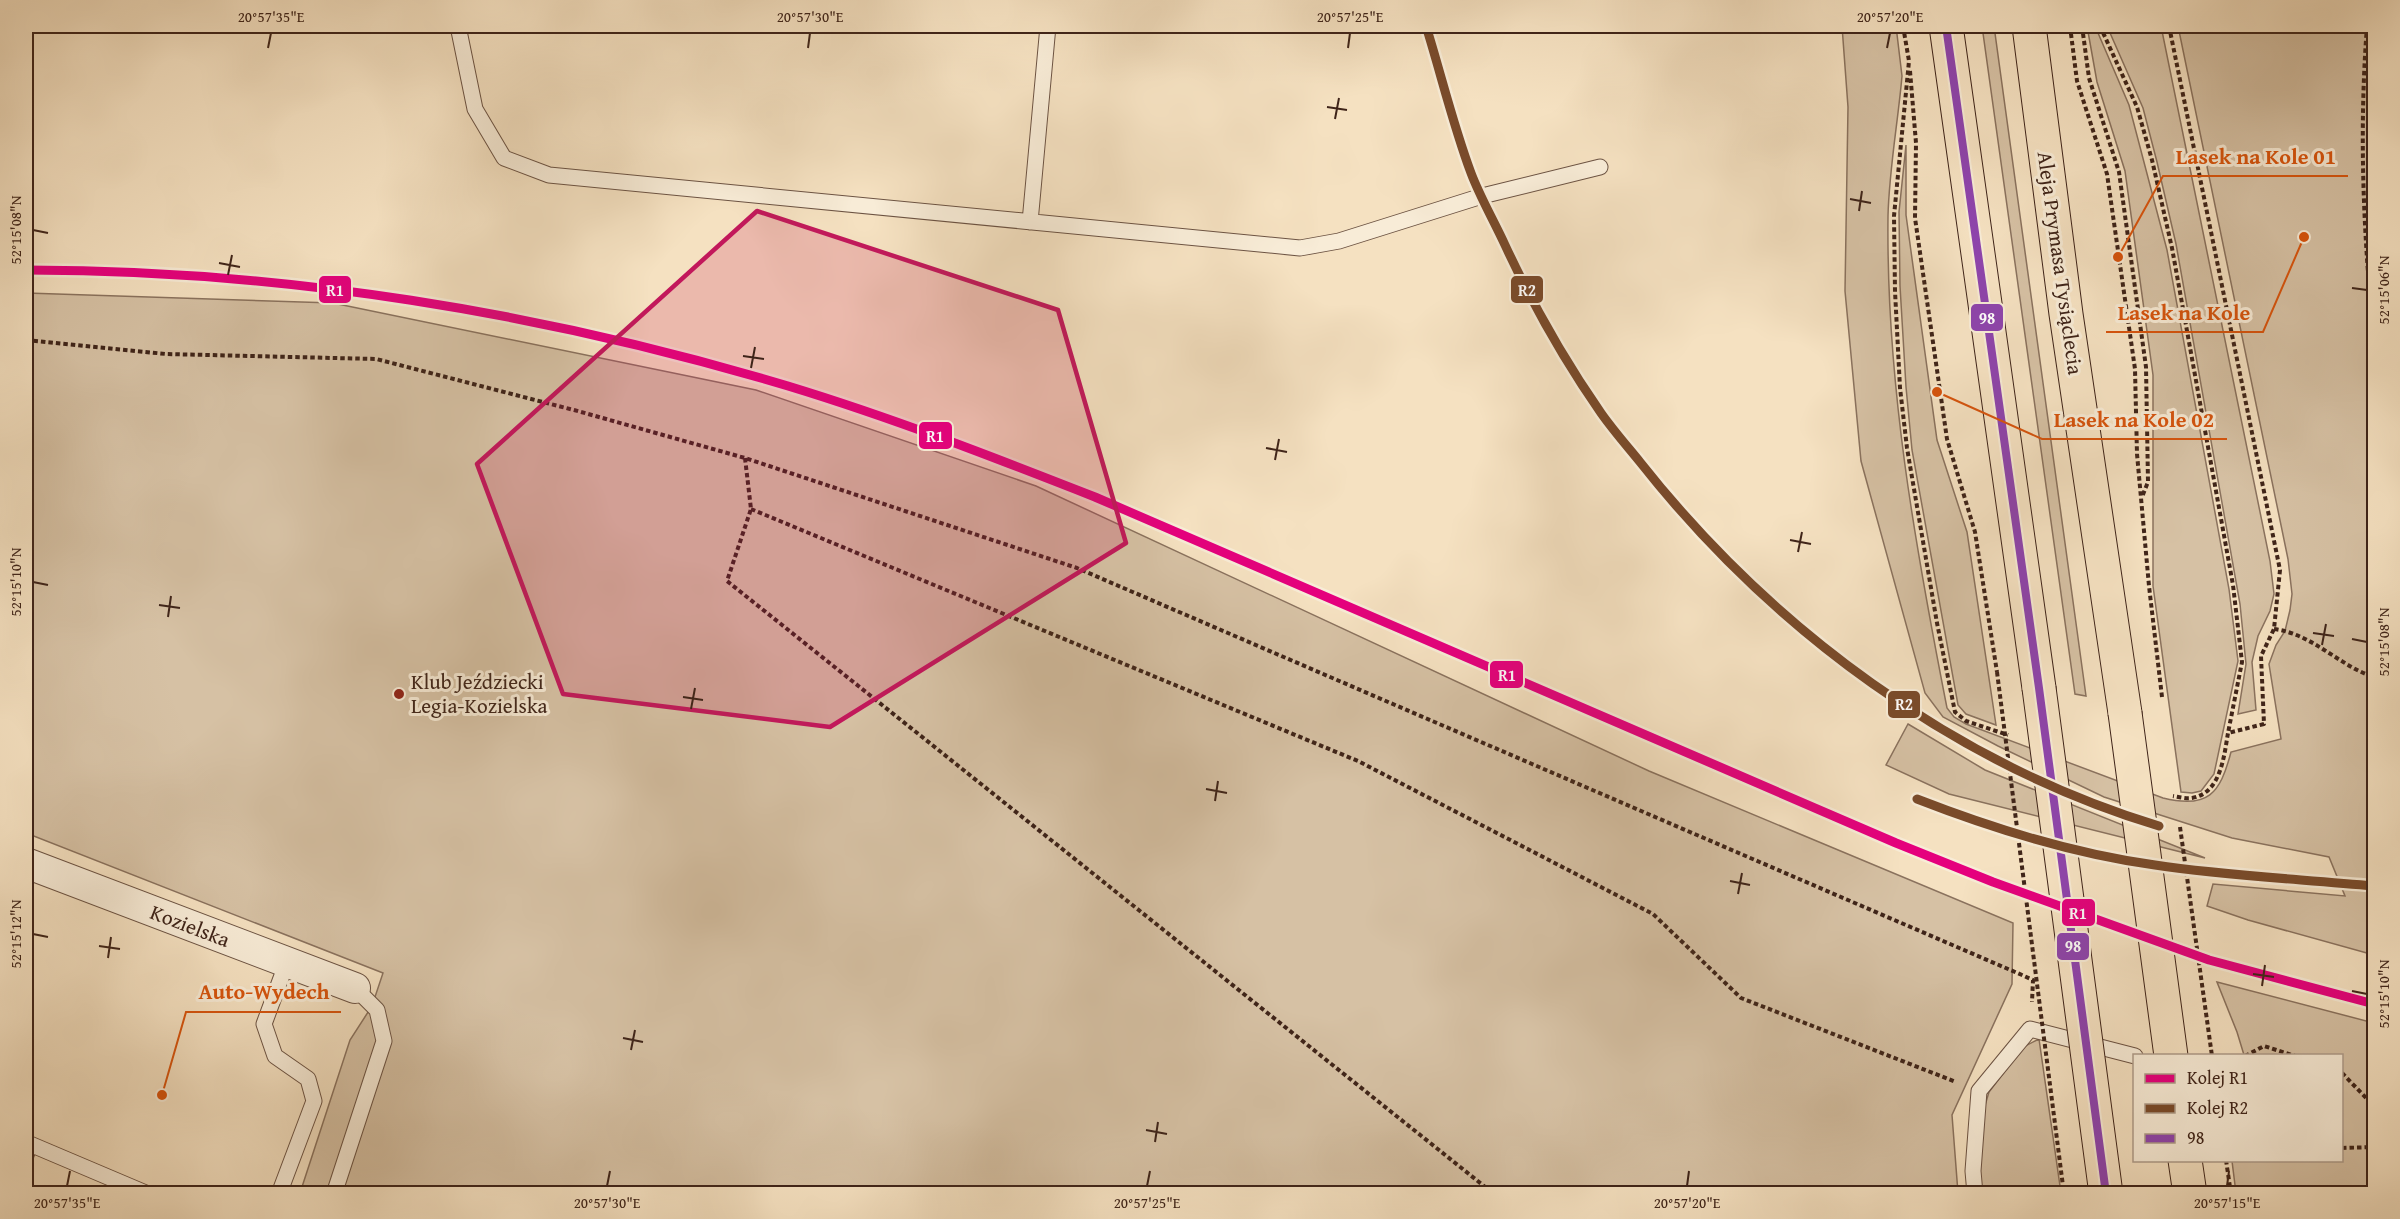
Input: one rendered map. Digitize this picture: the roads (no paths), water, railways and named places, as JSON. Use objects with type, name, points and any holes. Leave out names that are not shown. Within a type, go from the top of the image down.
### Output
[{"type":"main road","points":[[1946,26],[2039,688],[2106,1194]]},
{"type":"main road","name":"Aleja Prymasa Tysiąclecia","points":[[2030,26],[2066,314],[2125,713],[2171,1054]]},
{"type":"main road","points":[[2186,1162],[2190,1194]]},
{"type":"street","name":"Kozielska","points":[[26,863],[355,988]]},
{"type":"lane","points":[[459,26],[475,109],[504,158],[549,175],[1300,248],[1339,241],[1482,196],[1600,167]]},
{"type":"lane","points":[[1030,222],[1048,26]]},
{"type":"lane","points":[[279,1194],[314,1101],[308,1078],[275,1056],[264,1024],[287,962]]},
{"type":"lane","points":[[334,1194],[384,1041],[377,1010],[355,988]]},
{"type":"lane","points":[[1975,1194],[1973,1171],[1979,1091],[2030,1029],[2133,1055]]},
{"type":"lane","points":[[26,1155],[30,1144],[148,1194]]},
{"type":"rail line","name":"R2","points":[[1426,26],[1471,173],[1537,310],[1574,373],[1601,413],[1692,523],[1748,581],[1808,634],[1872,683],[1940,728],[2010,766],[2083,799],[2159,826]]},
{"type":"rail line","name":"R1","points":[[26,270],[122,272],[219,278],[315,287],[411,300],[601,337],[695,360],[827,398],[1095,497],[1896,843],[1993,882],[2209,960],[2374,1004]]},
{"type":"rail line","name":"R2","points":[[1917,799],[2034,839],[2125,860],[2210,872],[2374,886]]},
{"type":"place","name":"Lasek na Kole","points":[[2304,237]]},
{"type":"place","name":"Lasek na Kole 01","points":[[2118,257]]},
{"type":"place","name":"Lasek na Kole 02","points":[[1937,392]]},
{"type":"place","name":"Klub Jeździecki Legia-Kozielska","points":[[399,694]]},
{"type":"place","name":"Auto-Wydech","points":[[162,1095]]}]
